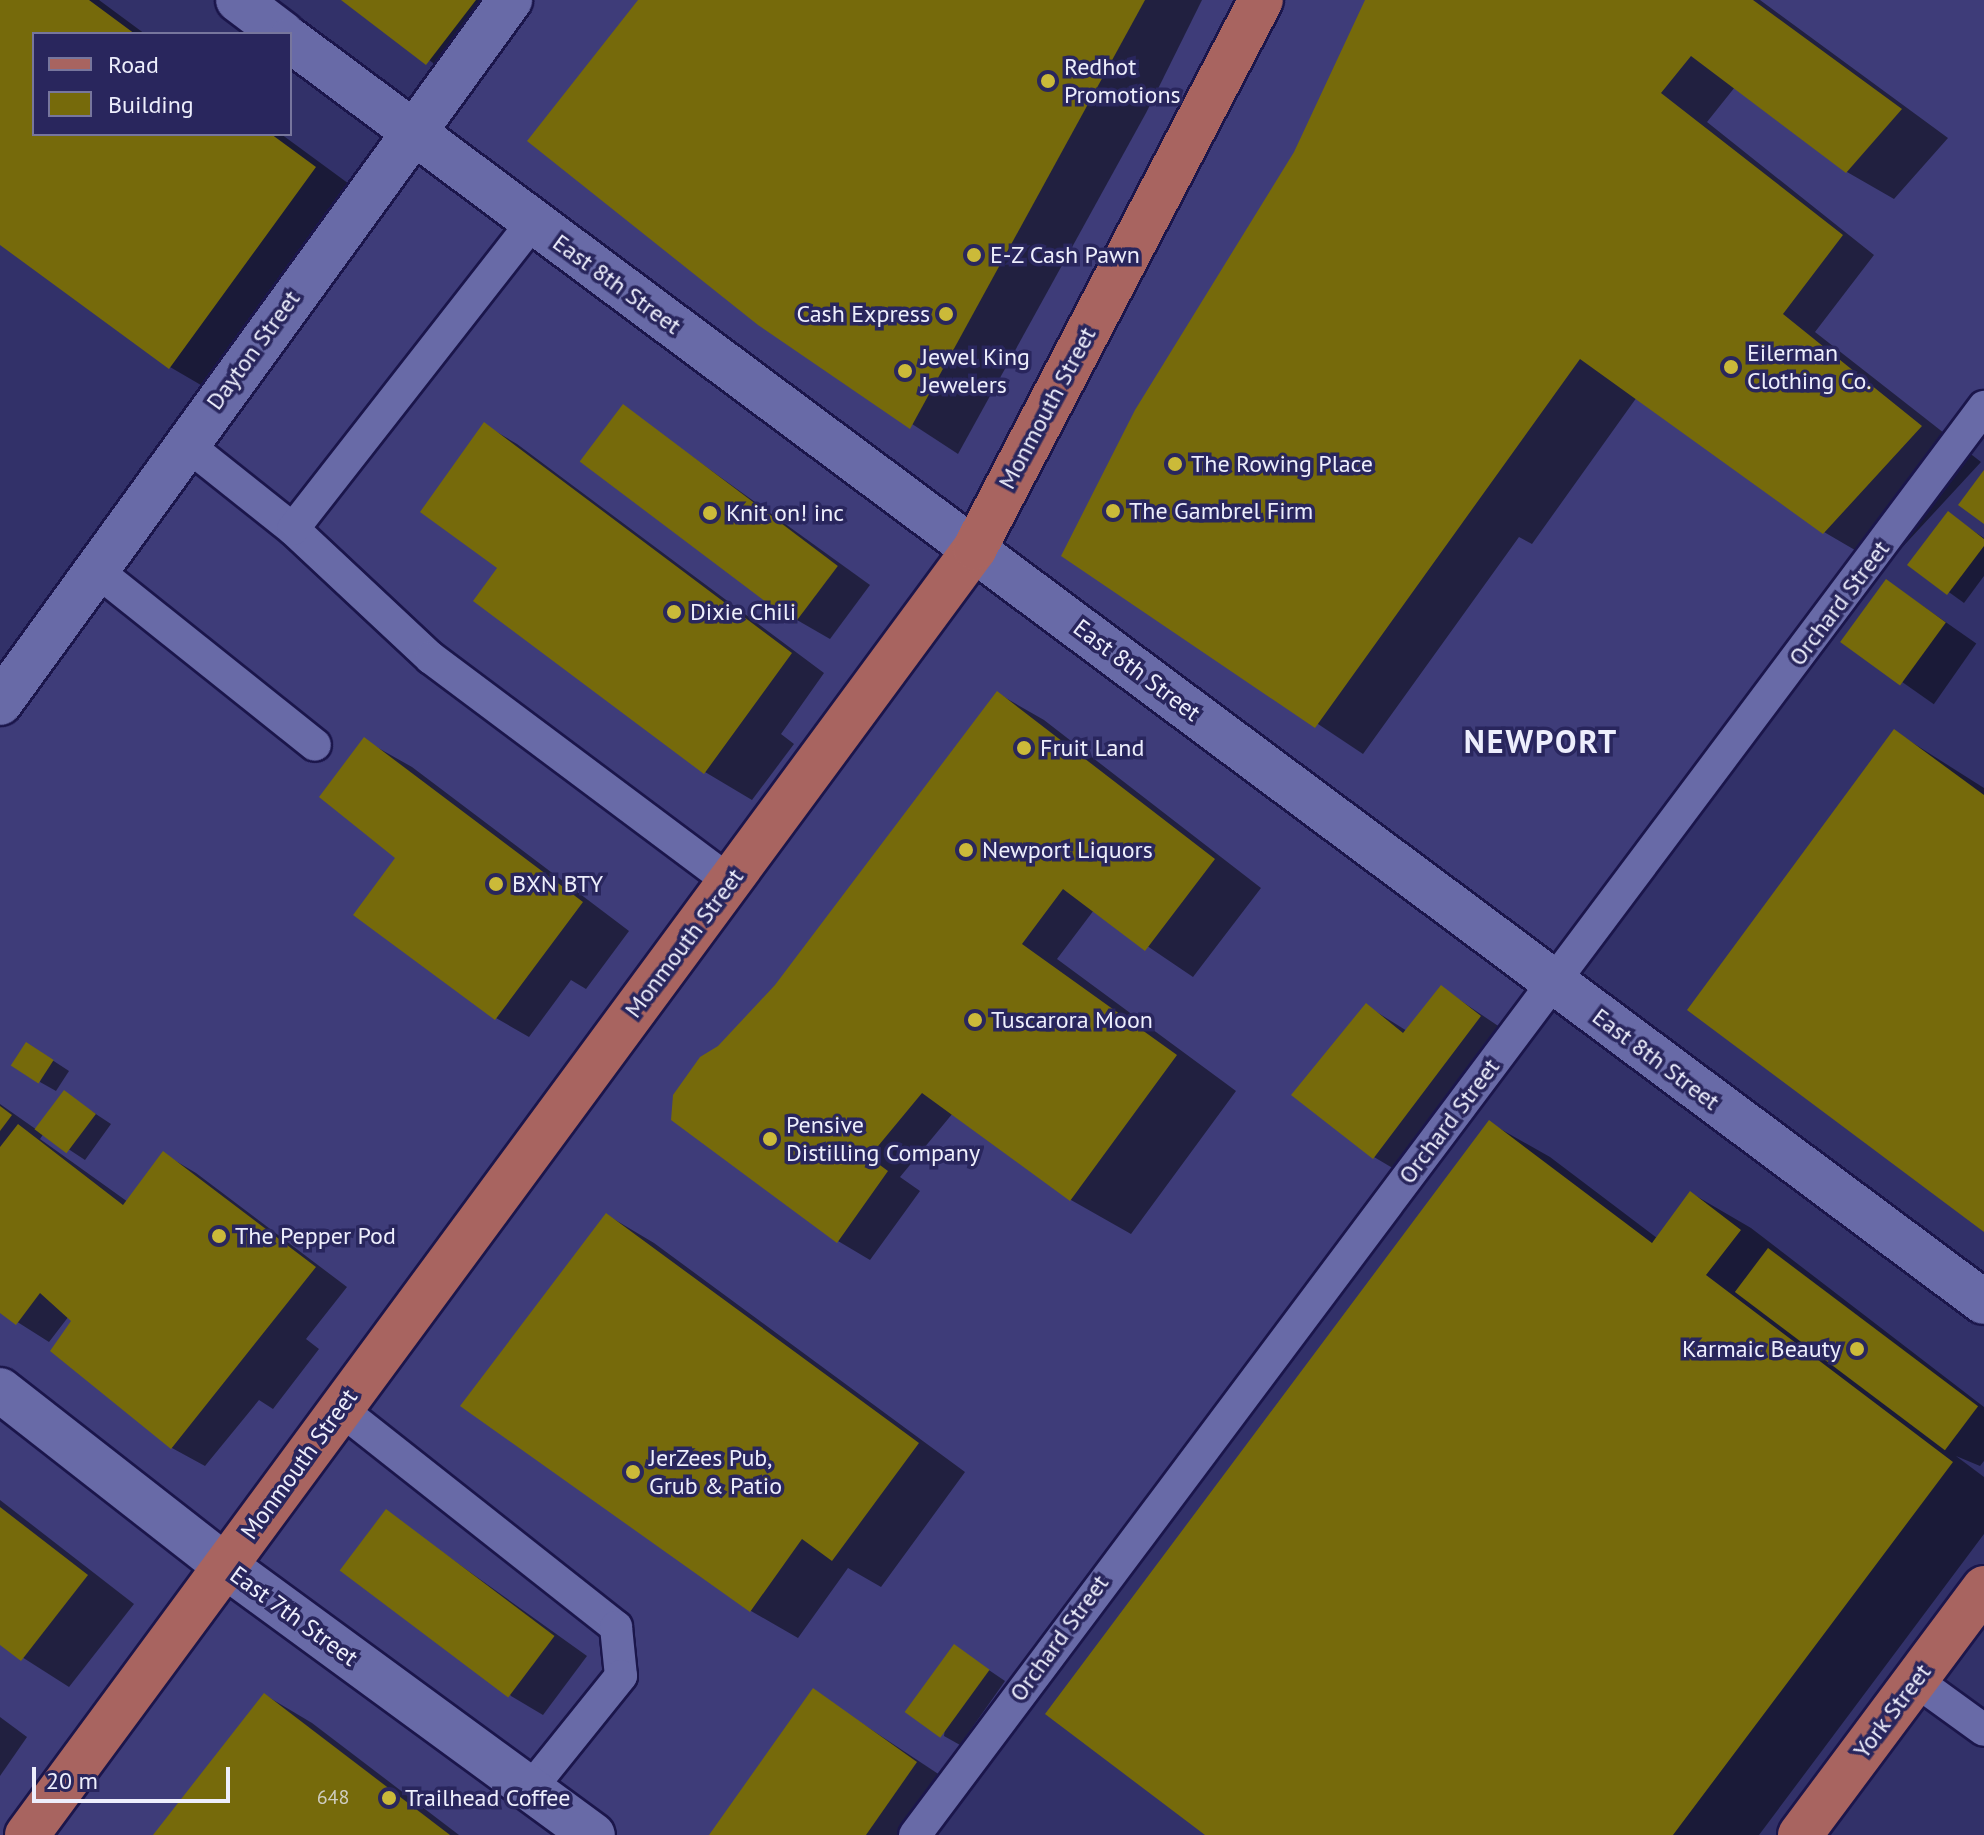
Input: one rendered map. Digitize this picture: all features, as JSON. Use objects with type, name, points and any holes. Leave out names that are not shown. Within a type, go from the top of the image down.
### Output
[{"type":"main road","name":"Monmouth Street","points":[[27,1835],[975,548],[1261,0]]},
{"type":"main road","name":"York Street","points":[[1800,1835],[1984,1588]]},
{"type":"street","points":[[238,0],[280,32]]},
{"type":"street","name":"Dayton Street","points":[[0,703],[411,132],[510,0]]},
{"type":"street","name":"East 8th Street","points":[[292,42],[1984,1302]]},
{"type":"street","name":"East 7th Street","points":[[0,1390],[224,1565],[593,1835]]},
{"type":"lane","points":[[293,529],[533,222]]},
{"type":"lane","name":"Orchard Street","points":[[915,1835],[1984,407]]},
{"type":"lane","points":[[186,444],[293,529],[431,658],[730,882]]},
{"type":"lane","points":[[96,570],[315,745]]},
{"type":"lane","points":[[339,1408],[616,1627],[621,1676],[530,1789]]},
{"type":"lane","points":[[1915,1680],[1984,1730]]},
{"type":"shaded area","points":[[510,0],[1984,0],[1984,407],[915,1835],[0,1835],[0,703]]},
{"type":"building","points":[[0,0],[89,0],[132,32],[32,32],[32,136],[274,136],[316,167],[169,369],[0,245]]},
{"type":"building","points":[[341,0],[476,0],[426,65]]},
{"type":"building","points":[[638,0],[1145,0],[910,429],[758,325],[527,141]]},
{"type":"building","points":[[1365,0],[1753,0],[1902,109],[1846,173],[1691,56],[1661,93],[1843,235],[1783,314],[1922,426],[1823,534],[1580,359],[1315,728],[1061,556],[1135,410],[1294,152]]},
{"type":"building","name":"Knit on! inc","points":[[623,404],[838,566],[795,623],[580,462]]},
{"type":"building","points":[[484,422],[792,653],[704,774],[473,601],[497,568],[420,512]]},
{"type":"building","points":[[1984,470],[1984,524],[1958,505]]},
{"type":"building","points":[[1948,511],[1984,539],[1984,546],[1947,595],[1907,565]]},
{"type":"building","points":[[1886,579],[1946,622],[1900,686],[1840,642]]},
{"type":"building","points":[[997,691],[1215,859],[1145,951],[1063,889],[1022,944],[1177,1055],[1070,1201],[922,1093],[869,1157],[888,1171],[837,1243],[671,1120],[673,1095],[700,1057],[718,1046],[775,985]]},
{"type":"building","points":[[1894,729],[1984,795],[1984,1232],[1687,1010]]},
{"type":"building","points":[[364,737],[583,902],[495,1020],[353,915],[395,858],[319,797]]},
{"type":"building","points":[[1441,985],[1481,1016],[1373,1159],[1291,1095],[1366,1003],[1403,1033]]},
{"type":"building","points":[[26,1042],[54,1060],[38,1083],[11,1065]]},
{"type":"building","points":[[64,1090],[96,1114],[66,1153],[35,1129]]},
{"type":"building","points":[[0,1106],[12,1115],[0,1131]]},
{"type":"building","points":[[1489,1120],[1652,1243],[1690,1191],[1741,1230],[1706,1275],[1953,1462],[1673,1835],[1205,1835],[1045,1714]]},
{"type":"building","points":[[18,1124],[123,1205],[163,1151],[316,1267],[171,1449],[50,1351],[71,1321],[40,1293],[16,1325],[0,1313],[0,1147]]},
{"type":"building","points":[[606,1213],[919,1443],[832,1561],[802,1539],[750,1612],[460,1406]]},
{"type":"building","name":"Karmaic Beauty","points":[[1768,1248],[1978,1406],[1945,1450],[1735,1292]]},
{"type":"building","points":[[0,1507],[88,1575],[21,1661],[0,1645]]},
{"type":"building","points":[[386,1509],[555,1636],[508,1697],[340,1570]]},
{"type":"building","points":[[954,1644],[990,1670],[940,1738],[905,1712]]},
{"type":"building","points":[[813,1688],[917,1762],[866,1835],[709,1835]]},
{"type":"building","points":[[264,1693],[450,1835],[153,1835]]},
{"type":"place","name":"Redhot Promotions","points":[[1048,81]]},
{"type":"place","name":"E-Z Cash Pawn","points":[[974,255]]},
{"type":"place","name":"Cash Express","points":[[946,314]]},
{"type":"place","name":"Eilerman Clothing Co.","points":[[1731,367]]},
{"type":"place","name":"Jewel King Jewelers","points":[[905,371]]},
{"type":"place","name":"The Rowing Place","points":[[1175,464]]},
{"type":"place","name":"The Gambrel Firm","points":[[1113,511]]},
{"type":"place","name":"Knit on! inc","points":[[710,513]]},
{"type":"place","name":"Dixie Chili","points":[[674,612]]},
{"type":"place","name":"Fruit Land","points":[[1024,748]]},
{"type":"place","name":"Newport Liquors","points":[[966,850]]},
{"type":"place","name":"BXN BTY","points":[[496,884]]},
{"type":"place","name":"Tuscarora Moon","points":[[975,1020]]},
{"type":"place","name":"Pensive Distilling Company","points":[[770,1139]]},
{"type":"place","name":"The Pepper Pod","points":[[219,1236]]},
{"type":"place","name":"Karmaic Beauty","points":[[1857,1349]]},
{"type":"place","name":"JerZees Pub, Grub & Patio","points":[[633,1472]]},
{"type":"place","name":"Trailhead Coffee","points":[[389,1798]]},
{"type":"district","name":"NEWPORT","points":[[1541,741]]}]
